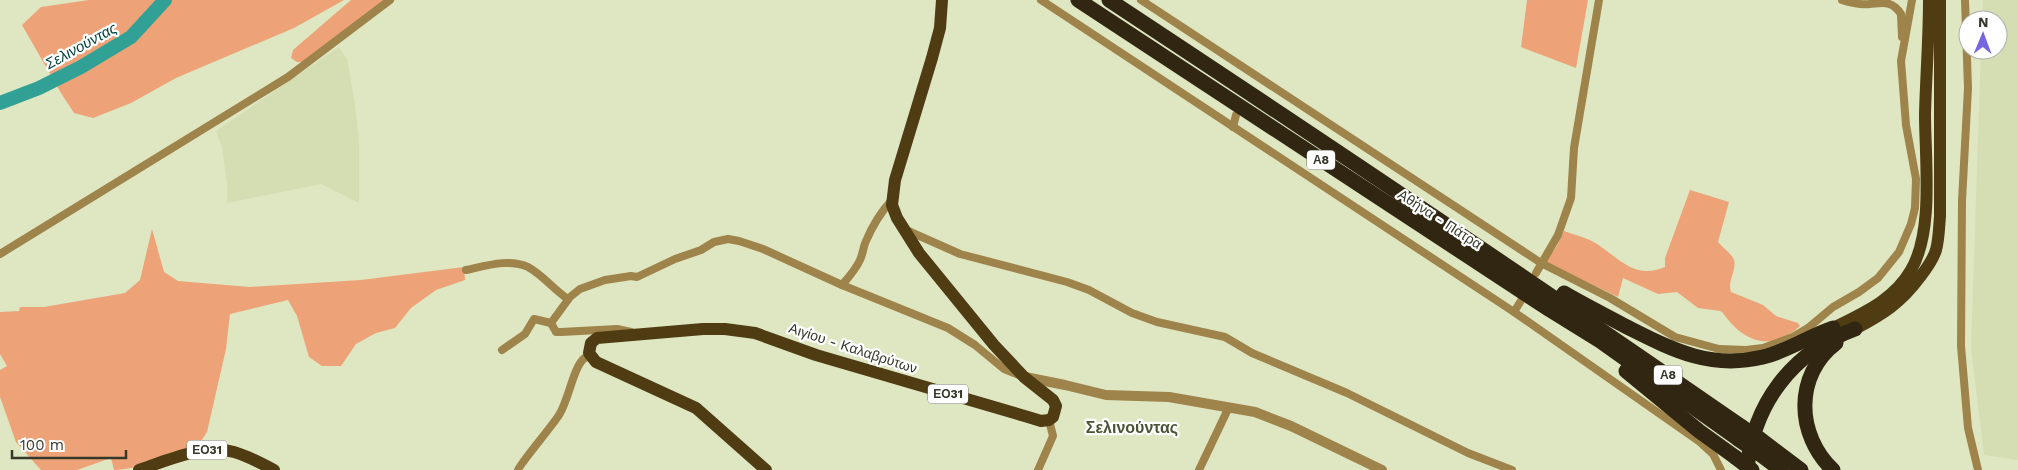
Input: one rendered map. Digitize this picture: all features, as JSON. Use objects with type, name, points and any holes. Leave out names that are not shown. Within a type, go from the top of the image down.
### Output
[{"type":"highway","name":"Αθήνα - Πάτρα","points":[[1078,0],[1759,446],[1802,470]]},
{"type":"highway","name":"Αθήνα - Πάτρα","points":[[1109,0],[1337,150],[1501,261],[1740,433]]},
{"type":"highway","points":[[1501,261],[1533,273],[1577,301],[1666,347],[1697,358],[1731,361],[1764,357],[1780,352],[1818,333],[1834,328]]},
{"type":"highway","points":[[1738,464],[1749,423],[1766,389],[1790,360],[1834,328]]},
{"type":"highway","points":[[1747,470],[1755,427],[1778,384],[1788,372],[1812,351],[1840,334],[1855,329]]},
{"type":"highway","points":[[1833,470],[1820,456],[1809,436],[1804,414],[1806,392],[1813,371],[1825,353],[1855,329]]},
{"type":"highway","points":[[1600,341],[1621,367],[1738,464],[1752,470]]},
{"type":"highway","name":"Αθήνα - Πάτρα","points":[[1759,446],[1781,470]]},
{"type":"main road","points":[[942,0],[940,28],[903,150],[891,201],[897,218],[919,253],[994,345],[1024,377],[1053,400],[1056,406],[1053,416],[1049,420]]},
{"type":"main road","points":[[1834,328],[1880,303],[1892,294],[1911,271],[1922,244],[1926,214],[1926,75],[1929,0]]},
{"type":"main road","points":[[1855,329],[1886,313],[1898,303],[1910,291],[1928,266],[1937,248],[1940,216],[1940,0]]},
{"type":"main road","name":"Αιγίου - Καλαβρύτων","points":[[590,356],[590,345],[597,338],[725,328],[755,332],[816,355],[1041,421],[1049,420]]},
{"type":"main road","points":[[590,356],[596,362],[696,408],[766,470]]},
{"type":"main road","name":"ΕΟ31","points":[[140,470],[195,453],[218,450],[242,455],[274,470]]},
{"type":"street","points":[[0,254],[288,77],[390,0]]},
{"type":"street","points":[[1041,0],[1514,312],[1700,442],[1713,454],[1721,470]]},
{"type":"street","points":[[1141,0],[1542,263],[1610,298],[1675,337],[1719,349],[1746,350],[1762,348],[1808,328],[1843,299],[1859,292],[1878,278],[1899,252],[1915,208],[1916,179],[1906,125],[1901,60],[1902,21],[1898,8],[1891,3],[1861,4],[1842,0]]},
{"type":"street","points":[[1536,273],[1558,235],[1571,198],[1574,148],[1599,0]]},
{"type":"street","points":[[1901,60],[1912,0]]},
{"type":"street","points":[[1965,0],[1968,88],[1962,200],[1961,346],[1966,410],[1978,470]]},
{"type":"street","points":[[1243,84],[1247,70]]},
{"type":"street","points":[[1233,127],[1236,115]]},
{"type":"street","points":[[842,284],[851,276],[860,261],[870,232],[883,210],[891,201]]},
{"type":"street","points":[[903,229],[960,254],[1067,282],[1088,290],[1132,313],[1157,322],[1225,337],[1252,353],[1347,393],[1468,453],[1512,470]]},
{"type":"street","points":[[551,323],[572,294],[587,286],[618,278],[637,277],[675,259],[701,250],[714,242],[728,239],[763,249],[948,328],[1004,368],[1024,377],[1106,395],[1169,397],[1259,413],[1284,423],[1367,467],[1382,470]]},
{"type":"street","points":[[466,270],[499,264],[517,264],[527,267],[568,299]]},
{"type":"street","points":[[1514,312],[1522,299]]},
{"type":"street","points":[[502,350],[525,334],[534,319],[551,323],[556,332],[617,328],[642,335]]},
{"type":"street","points":[[518,470],[520,464],[541,441],[567,401],[578,365],[590,356]]},
{"type":"street","points":[[1199,470],[1229,407]]},
{"type":"street","points":[[1038,470],[1053,436],[1049,420]]},
{"type":"shaded area","points":[[89,0],[344,0],[294,28],[176,78],[131,103],[93,118],[74,113],[22,25],[41,7]]},
{"type":"shaded area","points":[[351,0],[386,0],[303,62],[297,62],[291,58],[293,50]]},
{"type":"shaded area","points":[[1527,0],[1588,0],[1576,68],[1521,47]]},
{"type":"shaded area","points":[[1983,0],[2018,0],[2018,460],[1984,455],[1971,348],[1981,60],[2008,60],[2008,10],[1982,10]]},
{"type":"shaded area","points":[[339,47],[347,59],[355,104],[359,142],[359,203],[321,184],[227,203],[227,184],[222,147],[216,131]]},
{"type":"shaded area","points":[[1690,190],[1729,202],[1718,242],[1734,260],[1735,264],[1730,284],[1731,292],[1763,305],[1776,316],[1798,323],[1800,326],[1779,339],[1758,341],[1740,331],[1720,311],[1698,308],[1677,292],[1658,294],[1623,278],[1618,297],[1545,262],[1557,246],[1564,231],[1586,238],[1628,266],[1636,269],[1645,271],[1665,267],[1665,258]]},
{"type":"shaded area","points":[[152,229],[164,272],[178,281],[250,287],[361,280],[464,267],[465,280],[436,290],[411,308],[395,328],[376,333],[356,344],[341,366],[322,366],[309,357],[297,316],[288,300],[230,314],[226,349],[207,432],[196,449],[144,465],[123,469],[114,470],[111,458],[77,470],[41,470],[16,442],[0,397],[0,370],[7,366],[0,354],[0,312],[19,311],[20,307],[44,307],[125,293],[140,280]]},
{"type":"waterway","name":"Σελινούντας","points":[[0,103],[39,88],[81,67],[131,37],[165,0]]},
{"type":"district","name":"Σελινούντας","points":[[1132,427]]}]
